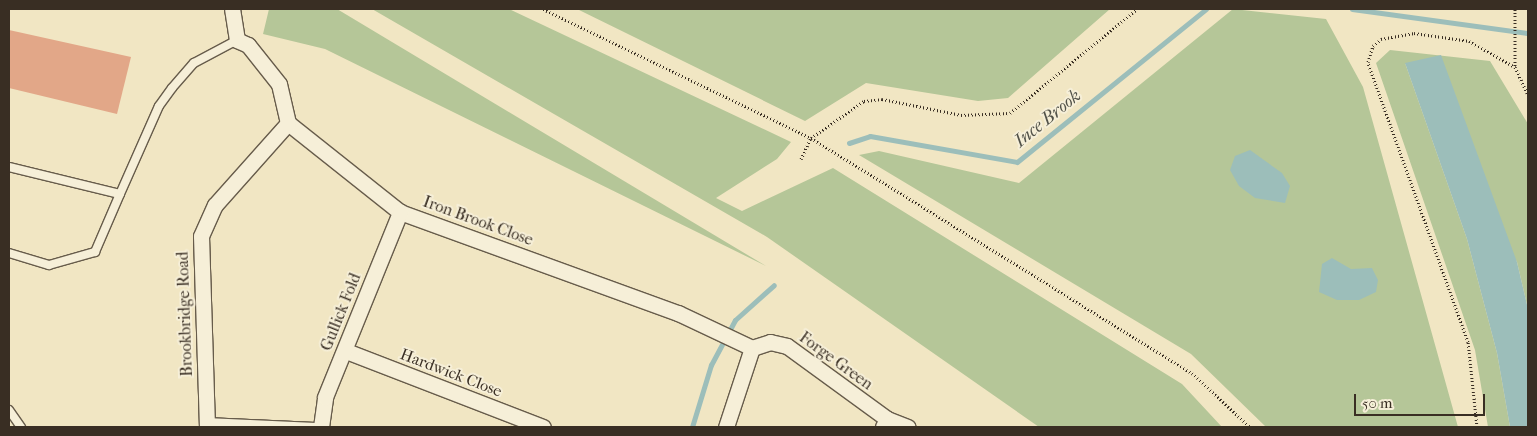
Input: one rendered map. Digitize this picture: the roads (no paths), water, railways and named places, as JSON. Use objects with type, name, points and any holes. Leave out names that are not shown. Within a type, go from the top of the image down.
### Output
[{"type":"street","points":[[232,9],[237,40],[248,45],[275,78],[288,123]]},
{"type":"street","name":"Iron Brook Close","points":[[288,123],[400,212],[678,313],[749,346]]},
{"type":"street","name":"Brookbridge Road","points":[[206,424],[201,236],[215,205],[288,123]]},
{"type":"street","name":"Gullick Fold","points":[[321,427],[325,396],[346,351],[400,212]]},
{"type":"street","name":"Forge Green","points":[[749,346],[770,342],[787,346],[885,423],[908,427]]},
{"type":"street","points":[[726,427],[749,346]]},
{"type":"street","name":"Hardwick Close","points":[[346,351],[543,427]]},
{"type":"lane","points":[[9,253],[49,265],[95,252],[158,106],[194,63],[237,40]]},
{"type":"lane","points":[[9,166],[120,194]]},
{"type":"lane","points":[[9,410],[21,427]]},
{"type":"lane","points":[[206,424],[316,427]]},
{"type":"water","points":[[1441,55],[1517,262],[1528,309],[1528,427],[1510,427],[1497,353],[1467,239],[1405,63]]},
{"type":"water","points":[[1250,150],[1282,173],[1290,186],[1285,203],[1255,198],[1239,186],[1230,170],[1235,156]]},
{"type":"water","points":[[1332,258],[1351,269],[1372,268],[1378,280],[1376,292],[1359,300],[1337,300],[1319,292],[1322,264]]},
{"type":"waterway","name":"Ince Brook","points":[[849,143],[870,136],[1017,162],[1206,9]]},
{"type":"waterway","name":"Ince Brook","points":[[1352,9],[1528,33]]},
{"type":"waterway","name":"Ince Brook","points":[[692,427],[711,365],[735,320],[774,285]]}]
